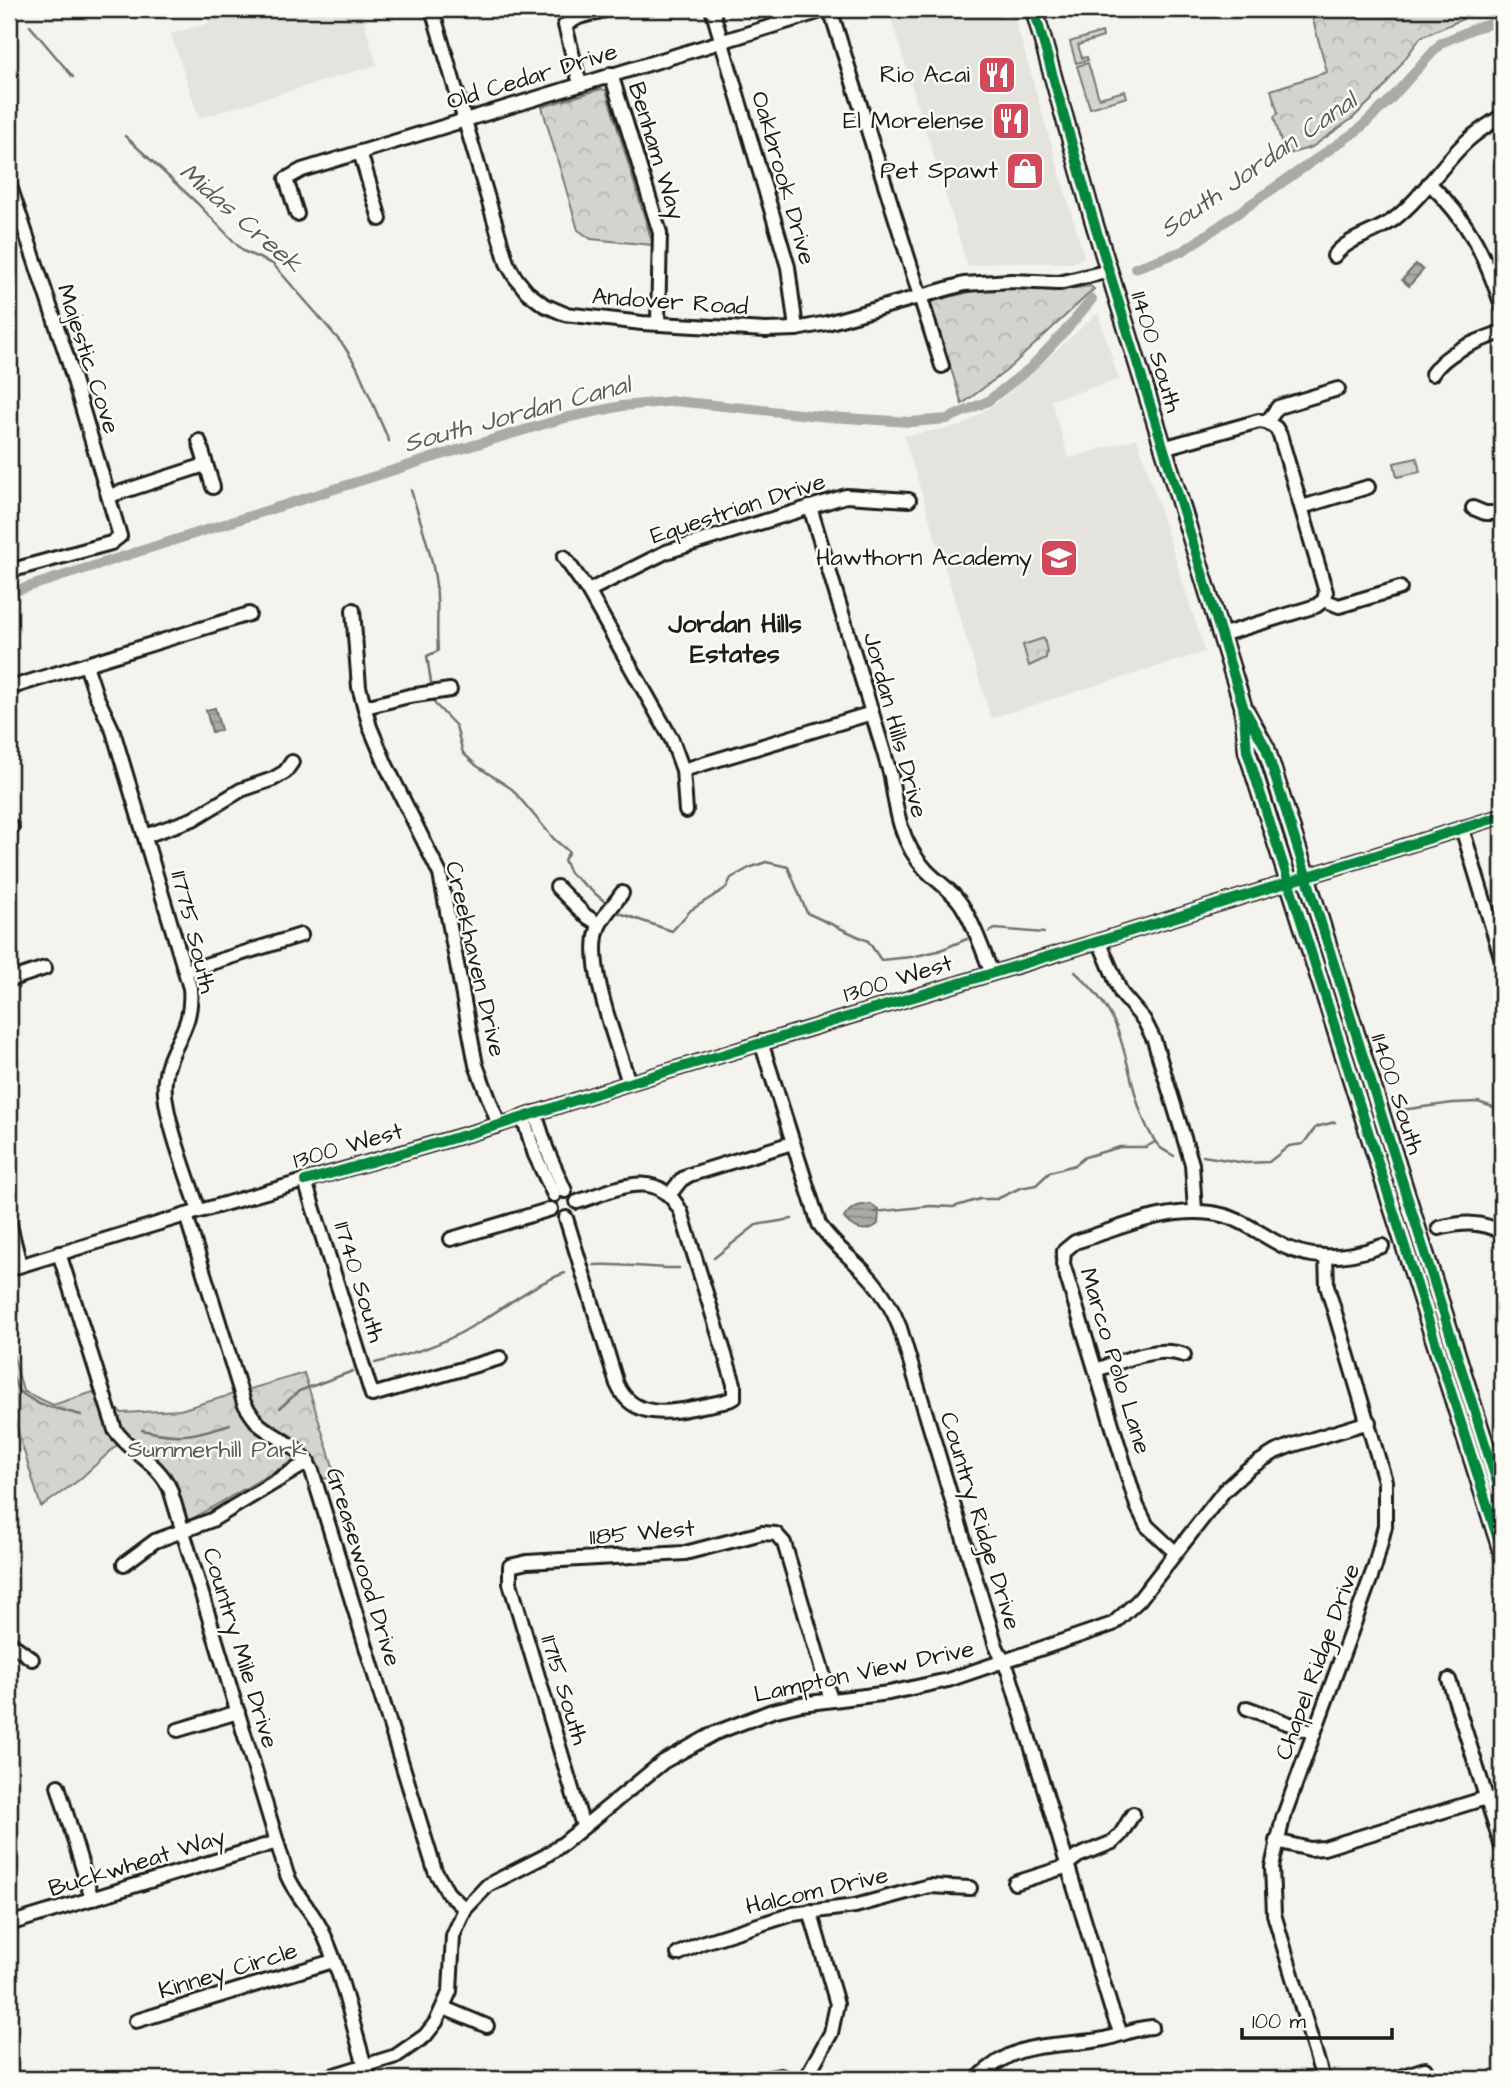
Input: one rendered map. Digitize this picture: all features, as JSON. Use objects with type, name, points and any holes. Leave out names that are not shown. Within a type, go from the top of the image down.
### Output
[{"type":"main road","name":"11400 South","points":[[1034,9],[1109,271],[1243,706],[1248,751],[1502,1552]]},
{"type":"main road","name":"11400 South","points":[[1243,706],[1266,748],[1502,1498]]},
{"type":"street","name":"Andover Road","points":[[432,9],[507,263],[527,292],[565,314],[657,323],[766,330],[796,329],[921,298],[964,284],[1011,281],[1059,283],[1109,271]]},
{"type":"street","points":[[580,84],[565,25],[608,9]]},
{"type":"street","name":"Oakbrook Drive","points":[[712,9],[788,267],[796,329]]},
{"type":"street","name":"Old Cedar Drive","points":[[297,214],[286,179],[302,170],[829,9]]},
{"type":"street","points":[[829,9],[942,366]]},
{"type":"street","name":"Benham Way","points":[[611,74],[660,233],[657,323]]},
{"type":"street","points":[[1335,256],[1352,240],[1395,218],[1467,141],[1502,116]]},
{"type":"street","points":[[360,152],[380,219]]},
{"type":"street","name":"Majestic Cove","points":[[9,183],[11,197],[68,360],[120,536],[111,543],[9,571]]},
{"type":"street","points":[[1429,183],[1446,199],[1472,233],[1485,258],[1502,306]]},
{"type":"street","points":[[1432,374],[1439,362],[1450,354],[1502,332]]},
{"type":"street","points":[[1267,422],[1278,407],[1338,389]]},
{"type":"street","points":[[1163,448],[1259,421],[1267,422],[1276,428],[1280,435],[1326,586],[1324,600],[1316,607],[1221,635]]},
{"type":"street","points":[[199,442],[213,487]]},
{"type":"street","points":[[109,496],[205,464]]},
{"type":"street","points":[[1302,507],[1368,487]]},
{"type":"street","name":"Equestrian Drive","points":[[587,591],[666,552],[846,496],[909,500]]},
{"type":"street","name":"Jordan Hills Drive","points":[[810,507],[891,776],[897,817],[907,844],[925,869],[960,901],[992,973]]},
{"type":"street","points":[[1473,508],[1485,513],[1502,513]]},
{"type":"street","points":[[564,557],[587,591],[671,740],[683,770],[686,811]]},
{"type":"street","points":[[1324,600],[1339,606],[1401,589]]},
{"type":"street","name":"Creekhaven Drive","points":[[354,610],[359,687],[370,727],[440,874],[476,1065],[499,1125]]},
{"type":"street","points":[[9,688],[249,614]]},
{"type":"street","name":"11775 South","points":[[86,665],[96,695],[108,717],[186,971],[192,1001],[190,1016],[168,1066],[164,1094],[199,1211]]},
{"type":"street","points":[[365,707],[409,695],[450,690]]},
{"type":"street","points":[[683,770],[872,713]]},
{"type":"street","points":[[145,836],[192,819],[241,790],[273,779],[285,772],[292,762]]},
{"type":"street","name":"1300 West","points":[[14,1267],[499,1125],[761,1042],[1502,816]]},
{"type":"street","points":[[1462,828],[1502,960]]},
{"type":"street","points":[[557,887],[586,916],[604,919]]},
{"type":"street","points":[[622,893],[604,919],[595,951],[595,971],[629,1083]]},
{"type":"street","points":[[186,971],[300,935]]},
{"type":"street","points":[[1099,941],[1121,993],[1144,1020],[1154,1040],[1192,1164],[1195,1212]]},
{"type":"street","points":[[9,980],[46,968]]},
{"type":"street","name":"Country Ridge Drive","points":[[761,1042],[819,1224],[842,1254],[871,1279],[893,1310],[996,1646],[1009,1673],[1121,2034]]},
{"type":"street","points":[[529,1115],[535,1154],[560,1193],[572,1195],[577,1202]]},
{"type":"street","points":[[670,1194],[681,1180],[689,1175],[792,1143]]},
{"type":"street","name":"11740 South","points":[[305,1181],[372,1395],[499,1358]]},
{"type":"street","points":[[566,1218],[617,1384],[625,1398],[638,1409],[653,1412],[734,1398],[734,1384],[681,1212],[670,1194],[661,1188],[639,1183],[577,1202]]},
{"type":"street","points":[[560,1193],[550,1204],[559,1217],[566,1218],[573,1214],[577,1202]]},
{"type":"street","points":[[451,1239],[551,1209]]},
{"type":"street","name":"Marco Polo Lane","points":[[1175,1552],[1155,1535],[1142,1516],[1063,1264],[1065,1251],[1075,1242],[1158,1216],[1195,1212],[1227,1216],[1291,1250],[1326,1257],[1354,1255],[1382,1246]]},
{"type":"street","name":"Greasewood Drive","points":[[186,1215],[244,1403],[259,1424],[293,1445],[308,1462],[435,1871],[447,1893],[465,1909]]},
{"type":"street","points":[[9,1221],[14,1267]]},
{"type":"street","points":[[1439,1228],[1472,1223],[1487,1225],[1502,1232]]},
{"type":"street","name":"Country Mile Drive","points":[[59,1253],[115,1430],[123,1442],[157,1468],[164,1478],[292,1888],[323,1931],[365,2066]]},
{"type":"street","name":"Chapel Ridge Drive","points":[[1323,2079],[1274,1914],[1272,1867],[1276,1841],[1376,1566],[1385,1525],[1385,1481],[1327,1286],[1326,1257]]},
{"type":"street","points":[[1096,1370],[1157,1351],[1171,1350],[1184,1355]]},
{"type":"street","name":"Lampton View Drive","points":[[321,2079],[396,2056],[411,2048],[430,2029],[444,2008],[450,1992],[453,1936],[465,1909],[488,1885],[545,1856],[663,1762],[715,1733],[772,1711],[919,1687],[1113,1624],[1139,1600],[1224,1491],[1248,1469],[1290,1446],[1369,1422]]},
{"type":"street","points":[[124,1564],[155,1541],[224,1514],[308,1462]]},
{"type":"street","name":"1185 West","points":[[510,1566],[527,1562],[685,1553],[762,1533],[776,1534],[784,1543],[831,1700]]},
{"type":"street","name":"11715 South","points":[[510,1566],[510,1583],[583,1826]]},
{"type":"street","points":[[9,1642],[32,1659]]},
{"type":"street","points":[[1449,1680],[1502,1847]]},
{"type":"street","points":[[1247,1708],[1314,1733]]},
{"type":"street","points":[[178,1730],[238,1712]]},
{"type":"street","points":[[58,1786],[92,1899]]},
{"type":"street","points":[[1276,1841],[1310,1849],[1324,1848],[1486,1798]]},
{"type":"street","points":[[1015,1883],[1067,1864],[1117,1838],[1133,1814]]},
{"type":"street","name":"Buckwheat Way","points":[[9,1924],[277,1842]]},
{"type":"street","name":"Halcom Drive","points":[[678,1954],[701,1943],[771,1920],[810,1911],[855,1906],[929,1886],[970,1888]]},
{"type":"street","points":[[805,2079],[831,2033],[836,2014],[834,1989],[810,1911]]},
{"type":"street","name":"Kinney Circle","points":[[135,2021],[333,1961]]},
{"type":"street","points":[[444,2008],[487,2026]]},
{"type":"street","points":[[976,2079],[1007,2056],[1031,2047],[1096,2041],[1152,2027]]},
{"type":"street","points":[[1393,2079],[1425,2069]]},
{"type":"street","points":[[763,2079],[780,2076],[791,2079]]},
{"type":"shaded area","points":[[205,9],[360,9],[377,65],[199,118],[171,34],[209,23]]},
{"type":"shaded area","points":[[888,9],[1012,9],[1084,257],[1072,263],[996,262],[968,267]]},
{"type":"shaded area","points":[[1416,264],[1423,270],[1409,286],[1402,280]]},
{"type":"shaded area","name":"Hawthorn Academy","points":[[1098,313],[1119,380],[1051,400],[1069,458],[1137,438],[1205,652],[991,718],[904,436],[961,426],[999,401]]},
{"type":"shaded area","points":[[215,708],[221,730],[212,732],[206,710]]},
{"type":"shaded area","points":[[871,1204],[879,1211],[878,1224],[873,1227],[860,1229],[844,1218],[855,1207]]},
{"type":"green space","points":[[1310,9],[1460,9],[1463,19],[1421,37],[1382,90],[1353,118],[1312,147],[1285,155],[1274,117],[1278,113],[1271,90],[1327,72]]},
{"type":"green space","points":[[1102,32],[1103,37],[1078,45],[1082,58],[1087,57],[1088,60],[1076,63],[1070,42]]},
{"type":"green space","points":[[1088,63],[1099,98],[1125,91],[1127,97],[1090,108],[1077,66]]},
{"type":"green space","points":[[601,89],[606,90],[653,245],[591,239],[578,230],[542,107]]},
{"type":"green space","points":[[1090,286],[1094,289],[1006,371],[962,404],[932,301],[987,288],[1062,290]]},
{"type":"green space","points":[[1417,458],[1420,472],[1397,477],[1394,463]]},
{"type":"green space","points":[[1044,638],[1046,658],[1029,666],[1023,645]]},
{"type":"green space","name":"Summerhill Park","points":[[9,1338],[23,1391],[53,1405],[93,1392],[122,1413],[180,1410],[304,1373],[336,1476],[324,1479],[293,1461],[188,1521],[176,1481],[148,1453],[117,1445],[79,1480],[41,1507],[15,1422],[9,1420]]},
{"type":"waterway","name":"South Jordan Canal","points":[[1135,268],[1183,251],[1358,130],[1389,101],[1441,43],[1475,28],[1502,21]]},
{"type":"waterway","name":"Midas Creek","points":[[30,26],[73,77]]},
{"type":"waterway","name":"Midas Creek","points":[[125,136],[198,204],[243,251],[273,264],[316,313],[344,346],[357,367],[389,441]]},
{"type":"waterway","name":"South Jordan Canal","points":[[9,593],[441,455],[565,418],[622,406],[675,401],[829,417],[911,422],[947,419],[988,401],[1030,368],[1092,299]]},
{"type":"waterway","name":"Midas Creek","points":[[411,490],[429,549],[436,585],[438,651],[427,656],[432,689]]},
{"type":"waterway","name":"Midas Creek","points":[[433,696],[435,704],[456,726],[463,753],[477,766],[512,789],[554,839],[569,852],[564,860],[570,873],[609,905]]},
{"type":"waterway","name":"Midas Creek","points":[[614,909],[672,931],[691,910],[726,888],[731,878],[766,862],[788,867],[807,913],[868,941],[881,960],[938,951],[967,939]]},
{"type":"waterway","name":"Midas Creek","points":[[989,932],[995,929],[1044,933]]},
{"type":"waterway","name":"Midas Creek","points":[[1075,972],[1098,996],[1111,1017],[1120,1038],[1137,1102],[1149,1131],[1159,1146],[1174,1156]]},
{"type":"waterway","name":"Midas Creek","points":[[1401,1110],[1478,1102],[1502,1110]]},
{"type":"waterway","name":"Midas Creek","points":[[1203,1156],[1245,1163],[1269,1162],[1289,1146],[1303,1144],[1316,1127],[1335,1122]]},
{"type":"waterway","points":[[875,1212],[931,1206],[953,1207],[980,1199],[997,1199],[1020,1188],[1036,1185],[1050,1172],[1075,1165],[1085,1157],[1120,1147],[1146,1147],[1155,1142]]},
{"type":"waterway","points":[[714,1258],[756,1225],[792,1219]]},
{"type":"waterway","points":[[594,1265],[679,1268]]},
{"type":"waterway","points":[[375,1363],[413,1353],[459,1334],[540,1284],[565,1273]]},
{"type":"waterway","points":[[9,1365],[18,1391],[39,1404],[81,1415]]},
{"type":"waterway","points":[[280,1408],[299,1391],[353,1371]]},
{"type":"waterway","points":[[142,1430],[167,1435],[186,1435],[230,1424]]},
{"type":"cycle path","points":[[1034,9],[1093,219],[1243,706],[1247,751],[1502,1552]]},
{"type":"cycle path","points":[[1246,712],[1266,748],[1502,1498]]},
{"type":"cycle path","points":[[305,1181],[499,1125],[1502,816]]},
{"type":"place","name":"Rio Acai","points":[[997,75]]},
{"type":"place","name":"El Morelense","points":[[1011,121]]},
{"type":"place","name":"Pet Spawt","points":[[1025,171]]},
{"type":"place","name":"Hawthorn Academy","points":[[1059,558]]},
{"type":"district","name":"Jordan Hills Estates","points":[[735,639]]}]
